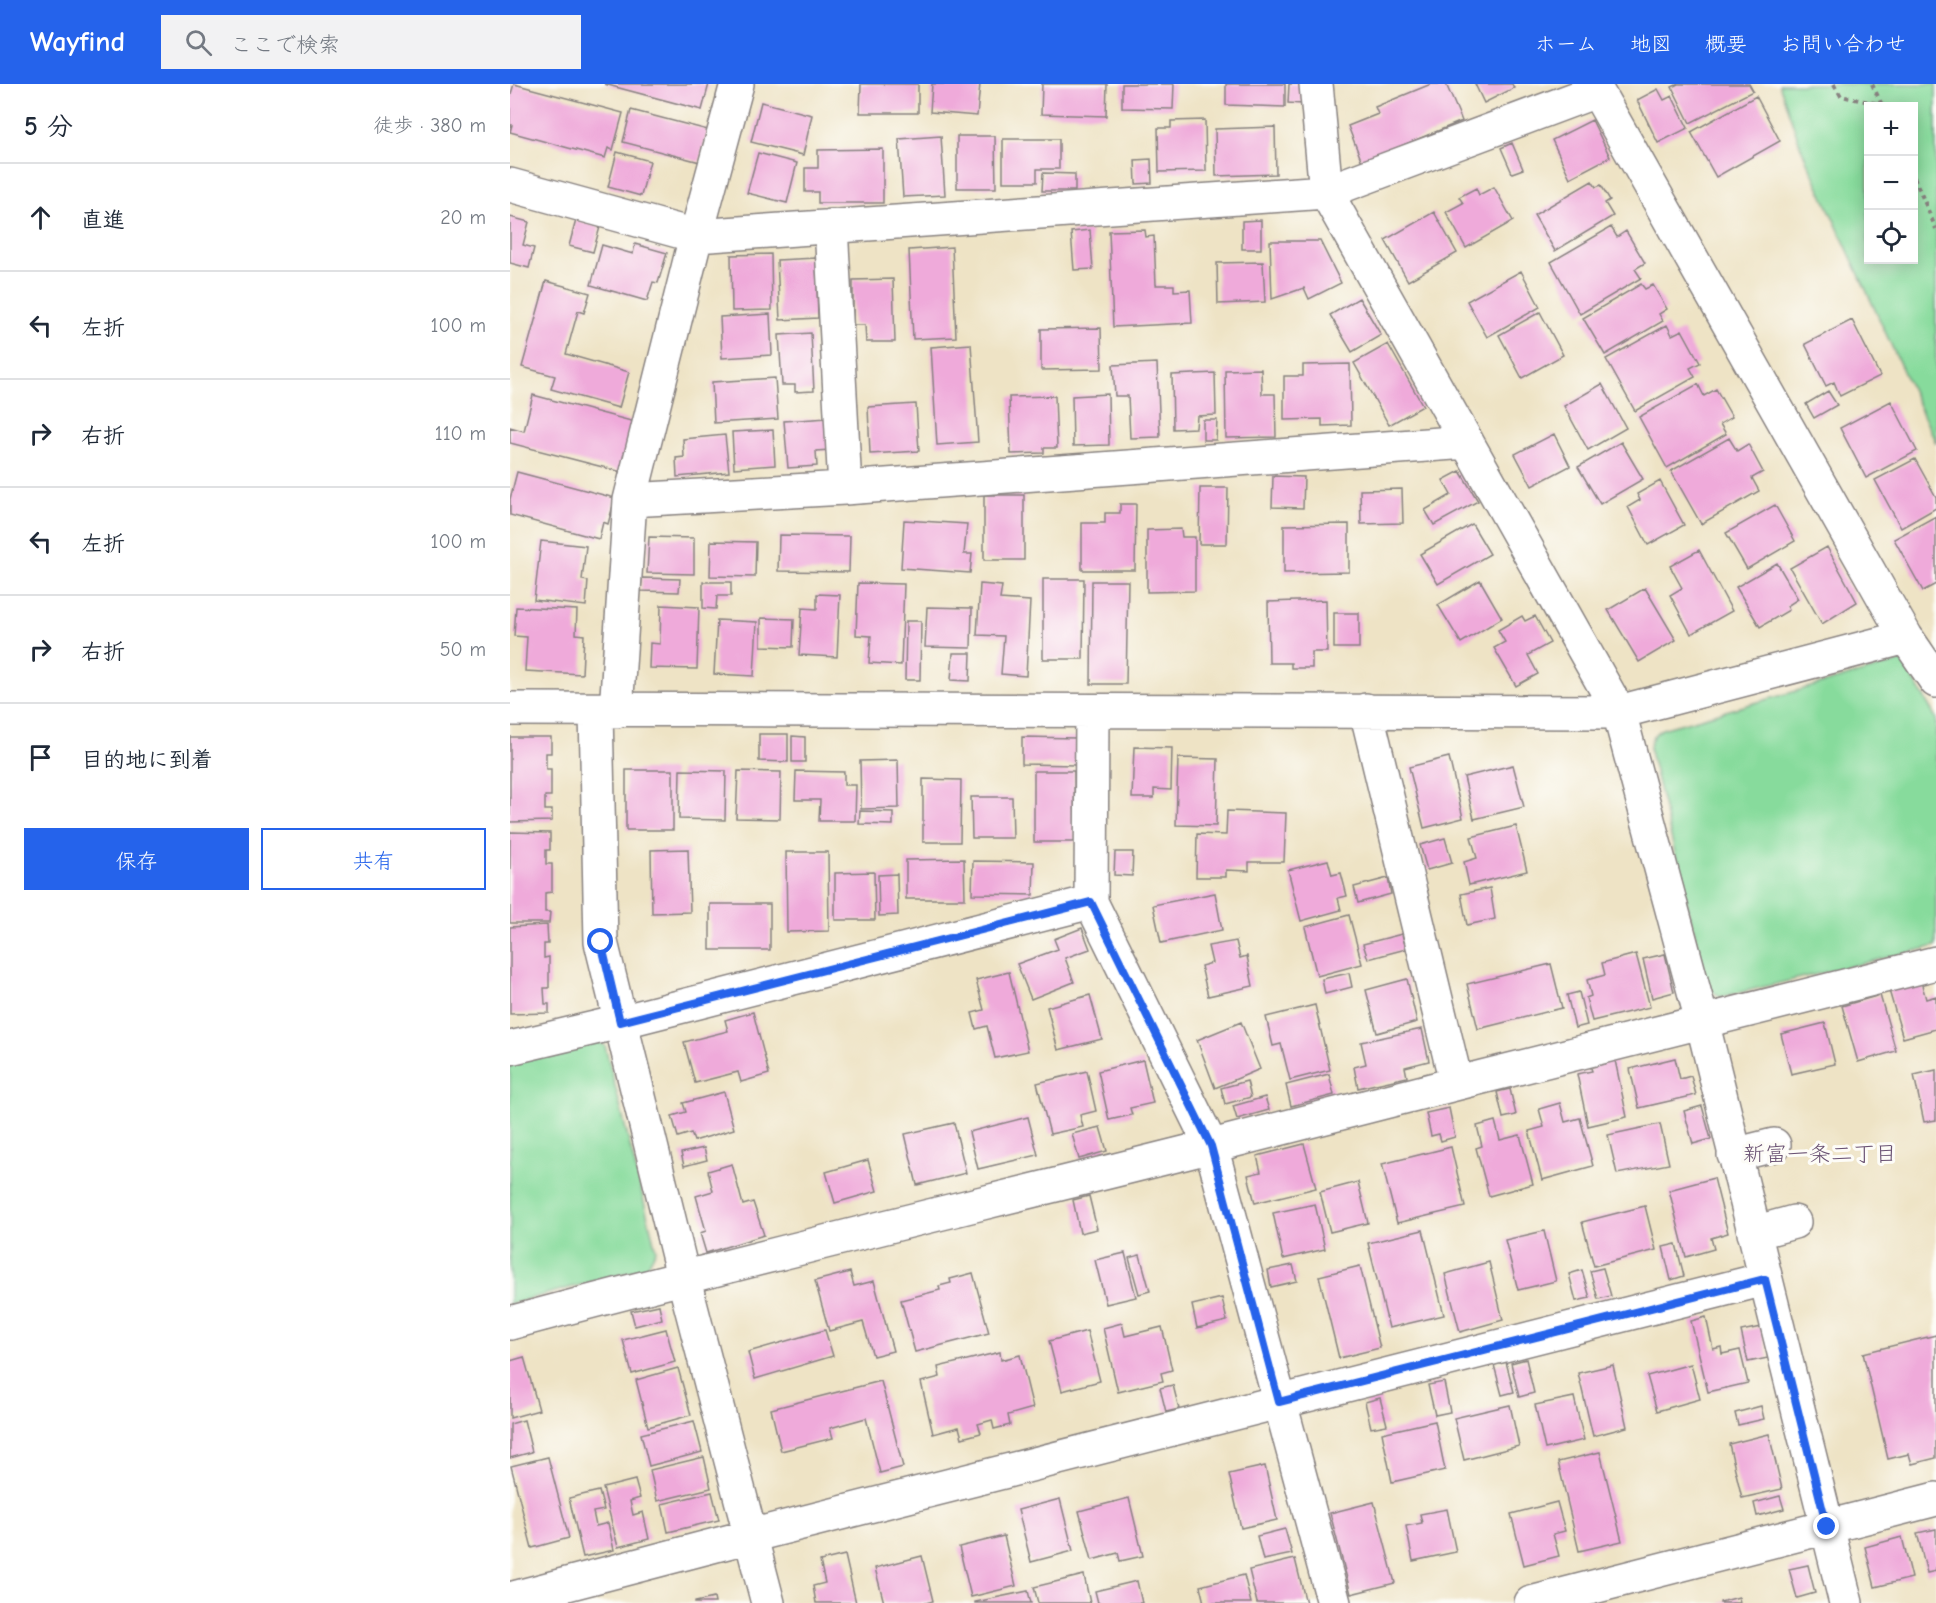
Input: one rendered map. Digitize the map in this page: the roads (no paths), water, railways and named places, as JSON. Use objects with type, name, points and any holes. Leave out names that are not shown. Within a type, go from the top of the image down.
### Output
[{"type":"street","points":[[737,84],[696,236],[630,500],[606,711],[601,942],[683,1276],[768,1603]]},
{"type":"street","points":[[1316,84],[1326,192],[1619,712],[1701,1021],[1846,1603]]},
{"type":"street","points":[[510,185],[696,236],[1326,192],[1594,88],[1906,637],[1936,681]]},
{"type":"street","points":[[831,226],[845,488]]},
{"type":"street","points":[[630,500],[845,488],[1467,442]]},
{"type":"street","points":[[510,709],[1619,712],[1906,637]]},
{"type":"street","points":[[1366,710],[1456,1082]]},
{"type":"street","points":[[1092,712],[1091,902],[1211,1146],[1334,1603]]},
{"type":"street","points":[[510,1048],[1091,902]]},
{"type":"street","points":[[510,1323],[683,1276],[1211,1146],[1456,1082],[1936,963]]},
{"type":"street","points":[[1734,1155],[1774,1145]]},
{"type":"street","points":[[1754,1233],[1794,1222]]},
{"type":"street","points":[[510,1599],[1765,1279]]},
{"type":"street","points":[[1531,1603],[1936,1500]]},
{"type":"district","name":"新富一条二丁目","points":[[1820,1153]]}]
